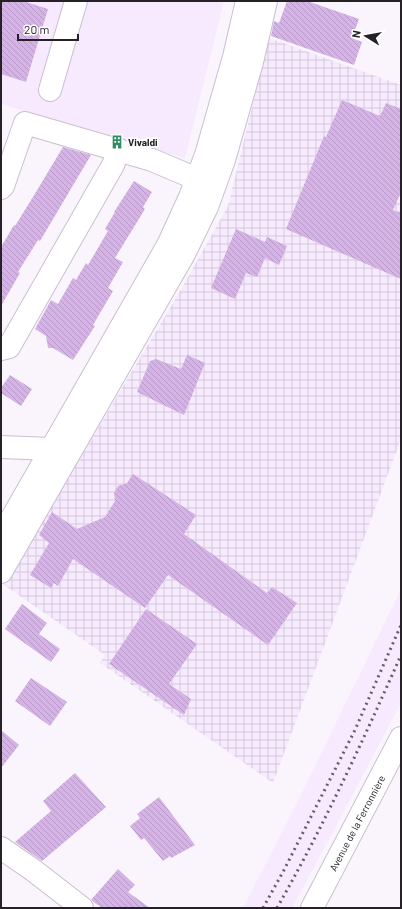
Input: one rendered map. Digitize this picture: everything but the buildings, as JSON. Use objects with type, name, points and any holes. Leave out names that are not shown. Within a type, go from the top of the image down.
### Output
[{"type":"main road","points":[[50,90],[76,1]]},
{"type":"main road","points":[[1,572],[59,453],[168,245],[190,197],[206,155],[232,64],[247,1]]},
{"type":"main road","points":[[1,537],[59,453],[184,254],[207,207],[226,152],[252,62],[266,1]]},
{"type":"main road","points":[[1,188],[25,122],[152,160],[197,179]]},
{"type":"main road","points":[[1,349],[10,347],[113,165],[119,150]]},
{"type":"main road","points":[[1,447],[59,453]]},
{"type":"main road","name":"Avenue de la Ferronnière","points":[[312,908],[401,738]]},
{"type":"main road","points":[[1,848],[33,870],[82,908]]},
{"type":"shaded area","points":[[1,1],[224,1],[185,158],[1,104]]},
{"type":"shaded area","points":[[269,38],[401,85],[401,439],[273,783],[100,663],[105,655],[4,585],[179,293],[228,206]]},
{"type":"shaded area","points":[[401,589],[401,703],[292,908],[243,908],[299,799]]},
{"type":"railway","points":[[263,908],[284,870],[355,730],[401,625]]},
{"type":"railway","points":[[277,908],[342,783],[401,655]]},
{"type":"place","name":"Vivaldi","points":[[117,142]]}]
